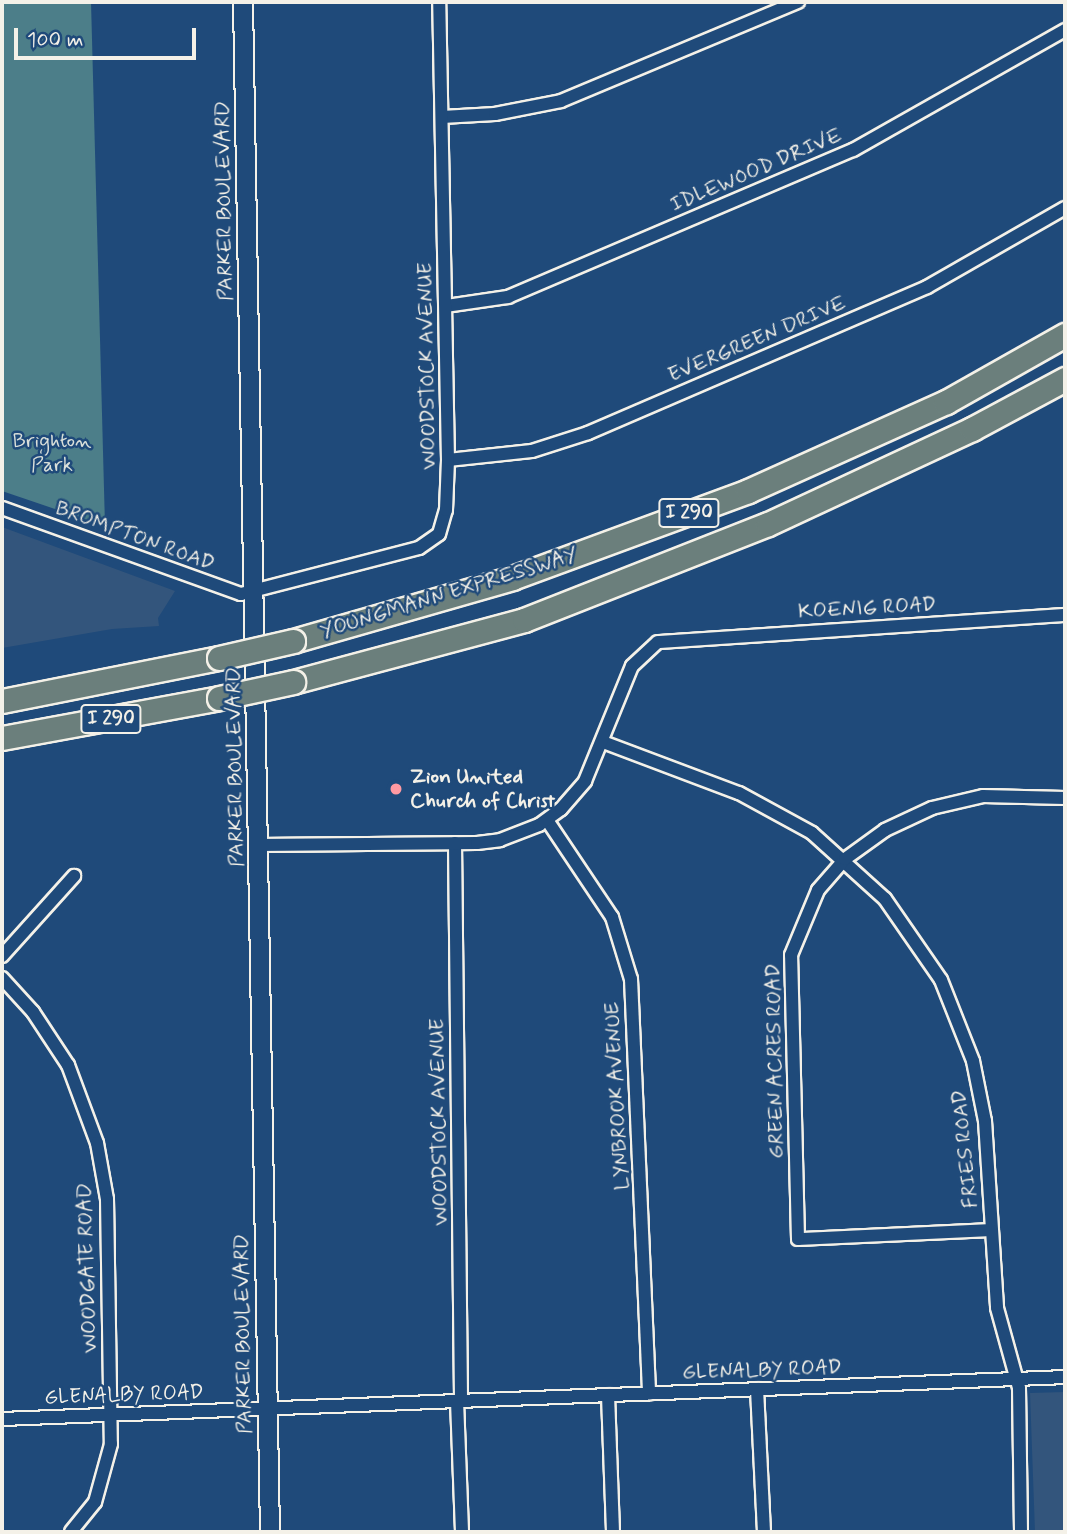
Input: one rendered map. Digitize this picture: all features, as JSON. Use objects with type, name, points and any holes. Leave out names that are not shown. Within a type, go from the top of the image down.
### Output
[{"type":"highway","name":"YOUNGMANN EXPRESSWAY","points":[[2,701],[293,641],[512,578],[748,491],[946,402],[1065,335]]},
{"type":"highway","name":"YOUNGMANN EXPRESSWAY","points":[[2,738],[293,682],[537,615],[768,524],[972,429],[1065,379]]},
{"type":"street","name":"PARKER BOULEVARD","points":[[243,2],[256,590],[270,1532]]},
{"type":"street","name":"WOODSTOCK AVENUE","points":[[256,590],[432,542],[444,525],[448,460],[439,2]]},
{"type":"street","points":[[442,117],[495,114],[561,101],[798,2]]},
{"type":"street","name":"IDLEWOOD DRIVE","points":[[446,306],[508,298],[853,150],[1065,30]]},
{"type":"street","name":"EVERGREEN DRIVE","points":[[448,460],[532,451],[588,433],[927,288],[1065,208]]},
{"type":"street","name":"BROMPTON ROAD","points":[[2,508],[241,594],[256,590]]},
{"type":"street","name":"KOENIG ROAD","points":[[603,742],[632,666],[647,648],[671,639],[1065,615]]},
{"type":"street","points":[[258,845],[500,840],[547,820],[580,788],[603,742]]},
{"type":"street","name":"FRIES ROAD","points":[[603,742],[761,803],[845,859],[911,932],[941,980],[964,1032],[985,1121],[997,1308],[1018,1379],[1021,1532]]},
{"type":"street","name":"GREEN ACRES ROAD","points":[[991,1230],[798,1239],[791,955],[806,910],[845,859],[908,818],[957,800],[1009,793],[1065,798]]},
{"type":"street","name":"LYNBROOK AVENUE","points":[[547,820],[612,917],[631,979],[649,1394]]},
{"type":"street","name":"WOODSTOCK AVENUE","points":[[455,843],[459,1401],[463,1532]]},
{"type":"street","points":[[2,956],[74,876]]},
{"type":"street","name":"WOODGATE ROAD","points":[[2,978],[33,1012],[60,1052],[97,1143],[107,1199],[111,1415],[104,1480],[88,1514],[71,1532]]},
{"type":"street","name":"GLENALBY ROAD","points":[[2,1419],[1065,1377]]},
{"type":"street","points":[[757,1389],[764,1532]]},
{"type":"street","points":[[608,1395],[613,1532]]},
{"type":"shaded area","points":[[2,527],[175,591],[158,618],[159,626],[112,629],[2,648]]},
{"type":"shaded area","points":[[1065,1392],[1065,1532],[1035,1532],[1030,1393]]},
{"type":"green space","name":"Brighton Park","points":[[2,2],[91,2],[105,526],[2,491]]},
{"type":"place","name":"Zion United Church of Christ","points":[[396,789]]}]
